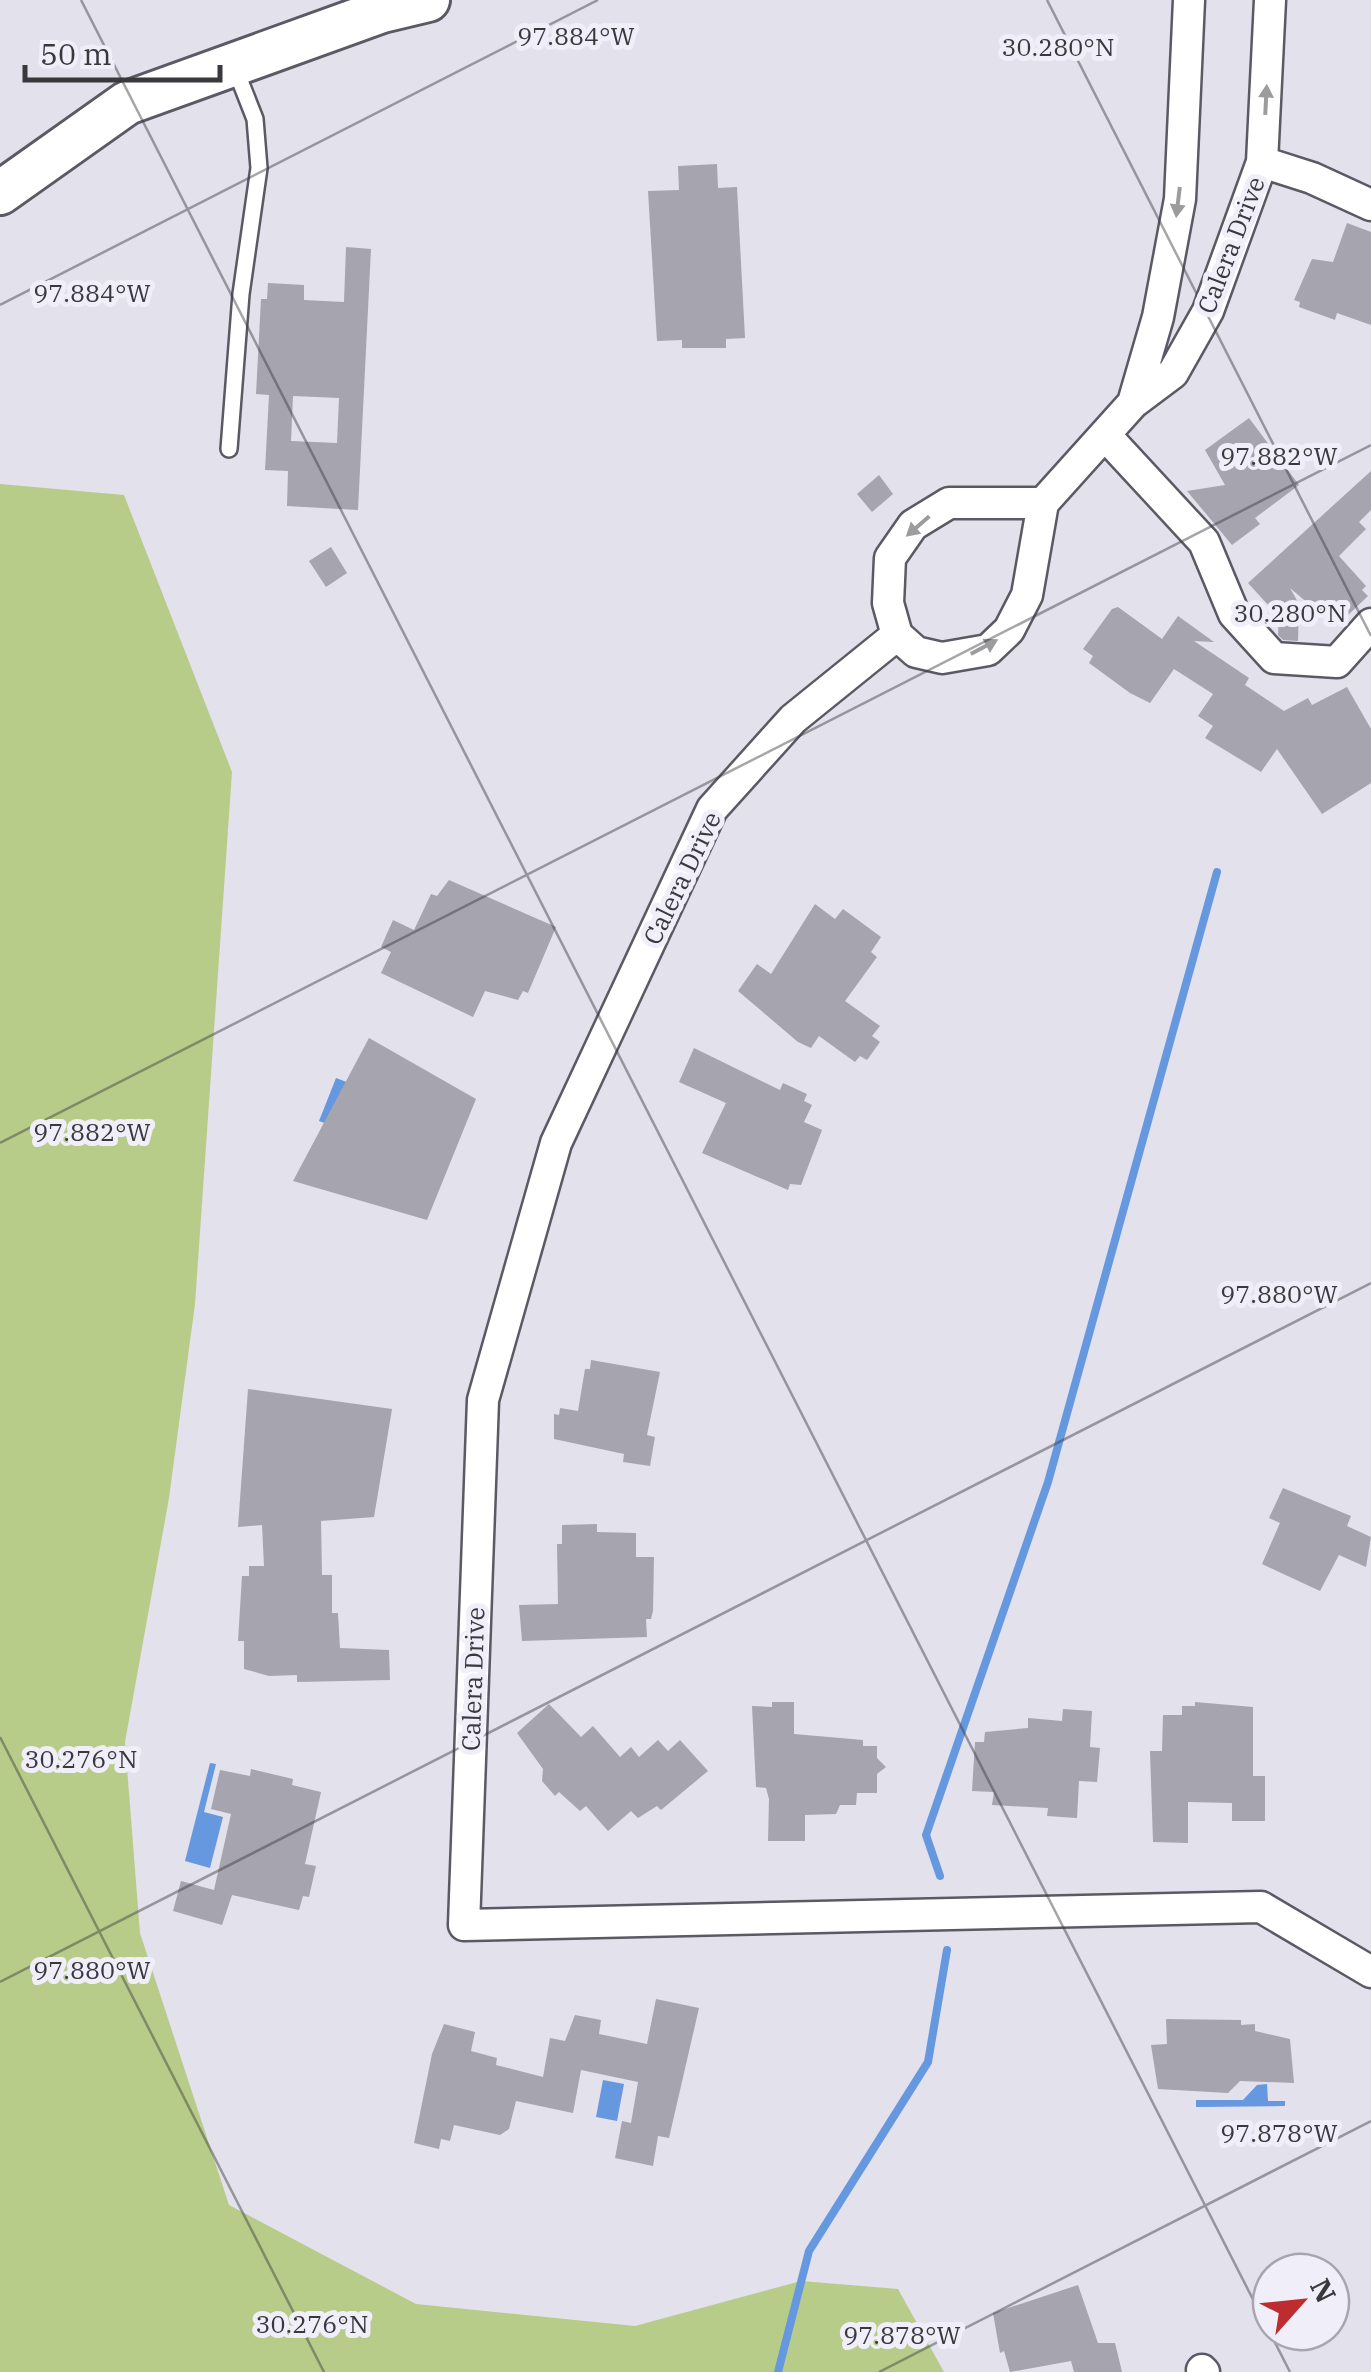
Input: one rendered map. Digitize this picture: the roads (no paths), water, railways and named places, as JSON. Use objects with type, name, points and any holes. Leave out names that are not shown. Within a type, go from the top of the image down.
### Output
[{"type":"street","points":[[0,193],[127,103],[382,11],[428,0]]},
{"type":"street","name":"Calera Drive","points":[[1132,403],[1158,318],[1180,199],[1188,0]]},
{"type":"street","name":"Calera Drive","points":[[1043,503],[1132,403],[1173,373],[1208,311],[1262,162],[1270,0]]},
{"type":"street","points":[[1262,162],[1312,178],[1371,205]]},
{"type":"street","points":[[1104,435],[1204,542],[1234,614],[1274,658],[1337,662],[1371,624]]},
{"type":"street","points":[[1043,503],[1027,594],[1010,630],[988,650],[942,658],[916,652],[897,634],[888,603],[890,558],[913,526],[948,504],[1043,503]]},
{"type":"street","name":"Calera Drive","points":[[897,634],[793,719],[712,809],[556,1144],[484,1400],[464,1924],[1260,1907],[1371,1972]]},
{"type":"lane","points":[[230,448],[242,294],[258,168],[255,119],[233,65]]},
{"type":"water","points":[[336,1078],[352,1084],[330,1125],[319,1121]]},
{"type":"water","points":[[210,1763],[216,1764],[204,1812],[223,1817],[210,1868],[185,1861]]},
{"type":"water","points":[[603,2080],[624,2084],[617,2121],[596,2117]]},
{"type":"water","points":[[1267,2084],[1268,2101],[1285,2101],[1285,2106],[1196,2107],[1196,2100],[1243,2100],[1257,2085]]},
{"type":"waterway","points":[[940,1876],[926,1835],[1048,1482],[1217,872]]},
{"type":"waterway","points":[[778,2372],[809,2251],[928,2062],[947,1950]]}]
